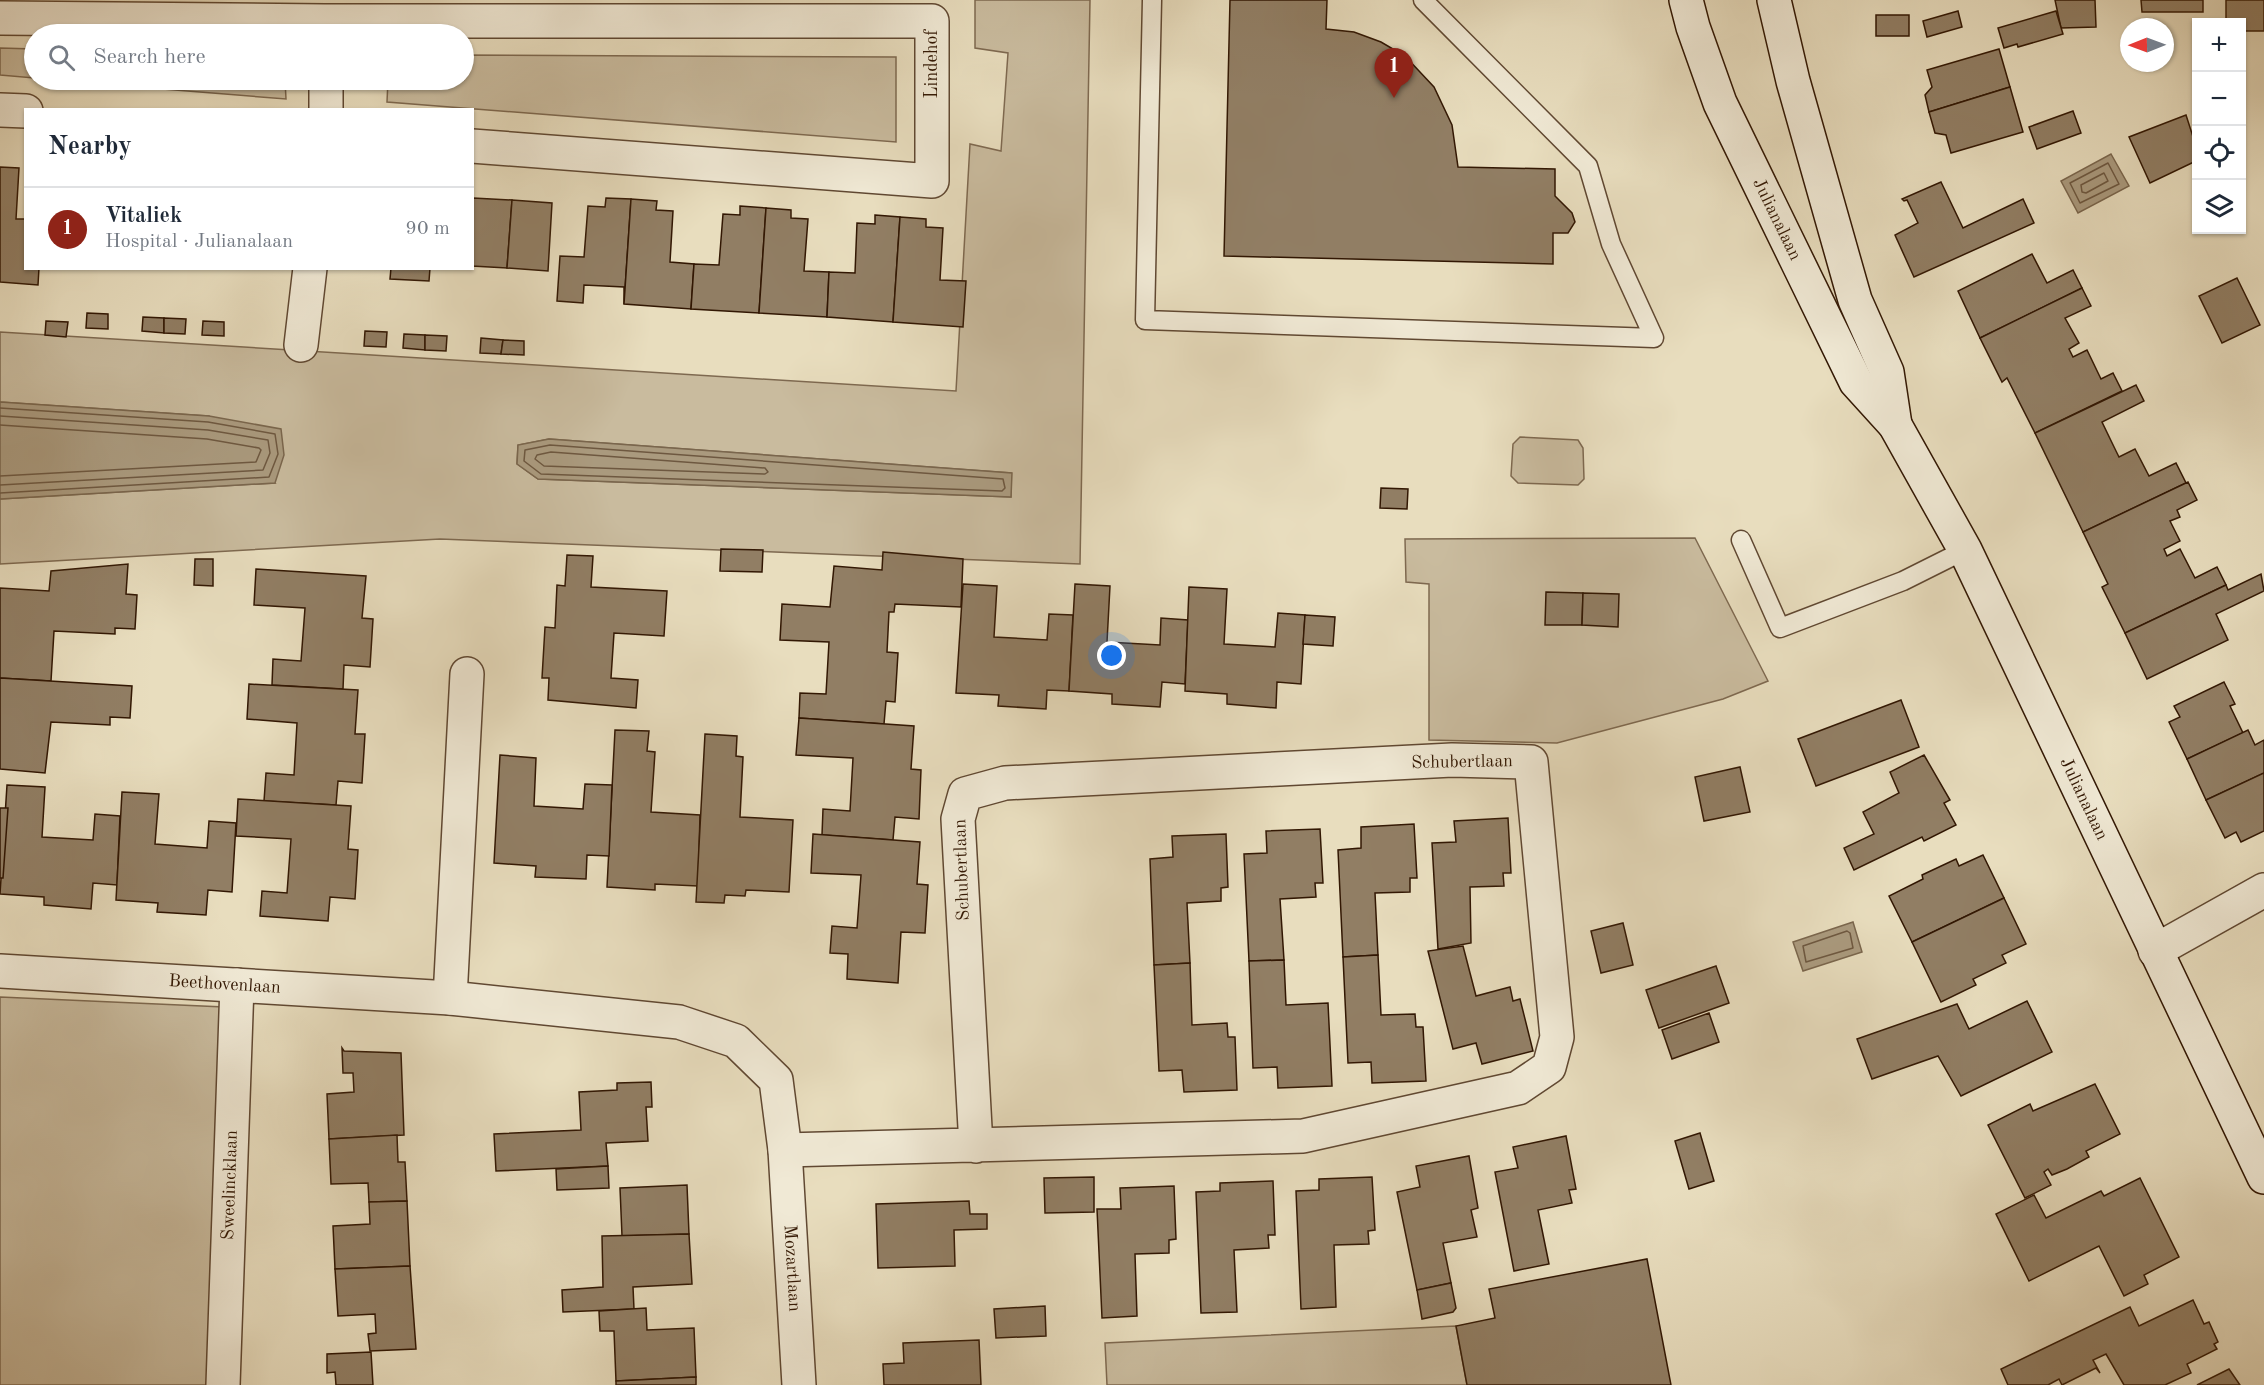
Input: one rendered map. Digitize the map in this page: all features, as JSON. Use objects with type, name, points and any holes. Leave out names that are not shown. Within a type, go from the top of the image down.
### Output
[{"type":"street","name":"Julianalaan","points":[[1686,0],[1693,27],[1720,103],[1856,382],[1895,425],[1965,550],[2264,1177]]},
{"type":"street","name":"Julianalaan","points":[[1774,0],[1793,81],[1855,300],[1887,372],[1895,425]]},
{"type":"street","name":"Lindehof","points":[[0,18],[932,21],[932,181],[474,146]]},
{"type":"street","points":[[326,90],[326,108]]},
{"type":"street","points":[[0,110],[24,111]]},
{"type":"street","points":[[301,345],[310,270]]},
{"type":"street","points":[[450,998],[467,674]]},
{"type":"street","name":"Schubertlaan","points":[[785,1150],[976,1146],[1303,1136],[1518,1088],[1550,1067],[1557,1037],[1531,762],[1452,760],[1005,783],[965,794],[958,819],[976,1146]]},
{"type":"street","points":[[2155,951],[2264,890]]},
{"type":"street","name":"Beethovenlaan","points":[[0,971],[450,998],[679,1022],[736,1041],[776,1080],[785,1150]]},
{"type":"street","name":"Sweelincklaan","points":[[224,1385],[237,985]]},
{"type":"street","name":"Mozartlaan","points":[[785,1150],[799,1385]]},
{"type":"lane","points":[[1152,0],[1145,320],[1654,338],[1611,244],[1588,166],[1424,0]]},
{"type":"lane","points":[[1741,540],[1780,628],[1903,581],[1965,550]]},
{"type":"shaded area","points":[[975,0],[1090,0],[1080,564],[440,539],[0,564],[0,499],[275,483],[209,416],[0,402],[0,332],[956,391],[970,144],[1001,151],[1008,53],[975,48]],"holes":[[[549,439],[1011,473],[1011,497],[538,479],[517,464],[518,445]]]},
{"type":"shaded area","points":[[0,48],[24,49],[24,77],[0,75]]},
{"type":"shaded area","points":[[474,55],[896,57],[896,142],[387,102],[388,90],[474,90]]},
{"type":"shaded area","points":[[174,90],[286,90],[286,99]]},
{"type":"shaded area","points":[[1520,437],[1578,440],[1583,448],[1584,479],[1578,485],[1518,483],[1511,476],[1513,444]]},
{"type":"shaded area","points":[[1695,538],[1768,681],[1723,699],[1557,743],[1429,740],[1429,584],[1406,582],[1405,539]]},
{"type":"shaded area","points":[[0,997],[224,1007],[220,1385],[0,1385]]},
{"type":"shaded area","points":[[1456,1326],[1467,1385],[1107,1385],[1105,1343]]},
{"type":"water","points":[[2111,154],[2129,186],[2078,213],[2061,181]]},
{"type":"water","points":[[0,402],[209,416],[281,429],[284,455],[275,483],[0,499]]},
{"type":"water","points":[[549,439],[1012,473],[1011,497],[538,479],[517,464],[518,445]]},
{"type":"water","points":[[1853,922],[1862,952],[1803,971],[1793,942]]},
{"type":"building","points":[[1230,0],[1327,0],[1326,29],[1354,32],[1381,42],[1405,56],[1434,87],[1452,125],[1458,167],[1555,169],[1555,196],[1572,213],[1575,222],[1568,233],[1553,233],[1553,264],[1224,256]]},
{"type":"building","points":[[2055,0],[2095,0],[2096,27],[2061,28]]},
{"type":"building","points":[[2141,0],[2203,0],[2203,12],[2142,12]]},
{"type":"building","points":[[2226,0],[2264,0],[2264,31],[2246,31],[2246,18],[2226,18]]},
{"type":"building","points":[[1958,11],[1962,27],[1927,37],[1923,21]]},
{"type":"building","points":[[2056,11],[2063,34],[2018,47],[2017,44],[2004,48],[1998,28]]},
{"type":"building","points":[[1876,15],[1909,15],[1909,36],[1876,36]]},
{"type":"building","points":[[1999,49],[2010,87],[1929,112],[1925,95],[1932,87],[1927,70]]},
{"type":"building","points":[[2010,87],[2023,132],[1951,153],[1946,135],[1935,133],[1929,112]]},
{"type":"building","points":[[2073,111],[2081,133],[2037,149],[2029,127]]},
{"type":"building","points":[[2186,115],[2192,134],[2192,163],[2150,183],[2129,137]]},
{"type":"building","points":[[0,167],[19,168],[16,219],[24,219],[24,270],[39,270],[38,285],[0,282]]},
{"type":"building","points":[[1941,182],[1963,228],[2023,199],[2034,223],[1914,277],[1895,235],[1918,223],[1907,200],[1902,199]]},
{"type":"building","points":[[474,198],[512,200],[507,268],[474,266]]},
{"type":"building","points":[[606,198],[631,199],[624,304],[624,287],[584,285],[583,303],[557,301],[560,256],[584,257],[588,206],[605,207]]},
{"type":"building","points":[[631,199],[657,201],[656,210],[673,211],[670,262],[694,264],[691,309],[624,304]]},
{"type":"building","points":[[512,200],[552,203],[548,271],[507,268]]},
{"type":"building","points":[[740,206],[766,208],[759,313],[691,309],[694,264],[719,265],[723,214],[740,215]]},
{"type":"building","points":[[766,208],[791,210],[791,218],[808,219],[804,271],[829,272],[827,317],[759,313]]},
{"type":"building","points":[[875,215],[900,217],[893,322],[827,317],[829,272],[855,273],[857,223],[875,224]]},
{"type":"building","points":[[900,217],[926,219],[926,227],[943,228],[940,280],[966,281],[963,327],[893,322]]},
{"type":"building","points":[[2032,254],[2047,283],[2073,270],[2082,288],[1980,338],[1958,291]]},
{"type":"building","points":[[391,270],[430,270],[429,281],[390,279]]},
{"type":"building","points":[[2237,278],[2260,325],[2222,343],[2199,296]]},
{"type":"building","points":[[2082,288],[2091,306],[2065,318],[2079,343],[2069,349],[2073,357],[2087,350],[2101,379],[2113,373],[2122,391],[2035,433],[2007,378],[2002,382],[1980,338]]},
{"type":"building","points":[[87,313],[108,314],[108,329],[86,328]]},
{"type":"building","points":[[143,317],[164,318],[164,333],[142,331]]},
{"type":"building","points":[[164,318],[186,319],[185,334],[164,333]]},
{"type":"building","points":[[46,321],[68,322],[66,337],[45,335]]},
{"type":"building","points":[[203,321],[224,322],[224,336],[202,335]]},
{"type":"building","points":[[365,331],[387,332],[386,347],[364,346]]},
{"type":"building","points":[[404,334],[425,335],[425,350],[403,348]]},
{"type":"building","points":[[425,335],[447,336],[446,351],[425,350]]},
{"type":"building","points":[[481,338],[503,340],[501,354],[480,353]]},
{"type":"building","points":[[503,340],[524,341],[524,355],[501,354]]},
{"type":"building","points":[[2136,385],[2144,401],[2102,422],[2119,457],[2135,449],[2149,476],[2176,463],[2186,483],[2083,532],[2035,433]]},
{"type":"building","points":[[2188,482],[2197,500],[2177,510],[2180,517],[2170,521],[2180,541],[2164,549],[2167,556],[2180,549],[2195,578],[2217,567],[2226,585],[2125,633],[2102,587],[2108,584],[2083,532]]},
{"type":"building","points":[[1381,488],[1408,489],[1407,509],[1380,508]]},
{"type":"building","points":[[721,549],[763,550],[762,572],[720,571]]},
{"type":"building","points":[[883,552],[963,559],[961,607],[895,604],[894,612],[889,612],[887,652],[898,653],[895,702],[886,701],[884,724],[799,718],[800,693],[826,694],[829,642],[780,640],[782,604],[830,607],[834,566],[882,570]]},
{"type":"building","points":[[567,555],[593,556],[591,587],[667,591],[664,636],[614,633],[611,678],[638,680],[636,708],[548,700],[549,678],[542,678],[545,627],[555,628],[557,585],[565,586]]},
{"type":"building","points":[[195,559],[213,559],[213,586],[194,585]]},
{"type":"building","points":[[128,564],[126,594],[137,595],[135,629],[115,628],[115,634],[54,631],[51,681],[0,678],[0,588],[49,591],[51,571]]},
{"type":"building","points":[[256,569],[366,576],[362,618],[373,619],[370,667],[344,665],[343,689],[272,685],[273,659],[301,661],[305,608],[254,605]]},
{"type":"building","points":[[2261,574],[2264,591],[2216,614],[2228,640],[2147,679],[2125,633],[2226,585],[2228,590]]},
{"type":"building","points":[[963,584],[997,586],[994,637],[1047,640],[1049,614],[1073,615],[1069,691],[1047,690],[1046,709],[998,706],[999,695],[956,693]]},
{"type":"building","points":[[1075,584],[1110,586],[1107,642],[1160,645],[1161,618],[1188,620],[1185,684],[1162,682],[1160,707],[1112,704],[1112,694],[1069,691]]},
{"type":"building","points":[[1189,587],[1227,589],[1224,644],[1275,647],[1278,613],[1305,615],[1301,684],[1277,682],[1276,708],[1227,704],[1227,694],[1185,691]]},
{"type":"building","points":[[1546,592],[1583,593],[1582,625],[1545,625]]},
{"type":"building","points":[[1583,593],[1619,594],[1618,627],[1582,625]]},
{"type":"building","points":[[1305,615],[1335,617],[1333,646],[1303,644]]},
{"type":"building","points":[[0,678],[132,686],[130,718],[110,717],[110,725],[51,722],[45,773],[0,769]]},
{"type":"building","points":[[2224,682],[2235,704],[2230,706],[2243,733],[2187,759],[2169,722],[2180,717],[2174,706]]},
{"type":"building","points":[[249,684],[358,690],[355,734],[365,734],[362,783],[338,781],[336,805],[264,801],[266,773],[294,775],[297,723],[247,719]]},
{"type":"building","points":[[1901,700],[1919,747],[1816,786],[1798,739]]},
{"type":"building","points":[[799,718],[914,726],[911,769],[921,770],[919,819],[895,817],[893,840],[822,835],[823,809],[850,811],[853,758],[796,755]]},
{"type":"building","points":[[615,730],[649,731],[647,751],[655,752],[651,812],[700,815],[698,886],[655,884],[655,890],[607,887]]},
{"type":"building","points":[[2248,730],[2255,745],[2264,740],[2264,773],[2206,800],[2187,759]]},
{"type":"building","points":[[705,734],[737,736],[736,756],[743,757],[740,817],[793,820],[789,892],[746,890],[745,896],[725,895],[724,903],[696,902]]},
{"type":"building","points":[[500,755],[536,758],[534,806],[583,809],[585,784],[612,785],[609,856],[587,855],[586,879],[535,877],[536,866],[494,863]]},
{"type":"building","points":[[1924,755],[1950,800],[1944,803],[1956,825],[1924,841],[1922,837],[1854,870],[1844,848],[1874,834],[1863,812],[1899,793],[1890,772]]},
{"type":"building","points":[[1740,767],[1750,812],[1704,821],[1695,777]]},
{"type":"building","points":[[2264,773],[2264,831],[2241,842],[2236,832],[2225,838],[2206,800]]},
{"type":"building","points":[[7,785],[45,787],[42,837],[93,840],[95,814],[120,816],[117,885],[93,883],[91,909],[44,905],[44,897],[0,894]]},
{"type":"building","points":[[122,792],[159,794],[155,844],[207,848],[209,821],[236,823],[232,892],[208,890],[206,915],[157,912],[158,903],[116,900]]},
{"type":"building","points":[[238,799],[351,806],[348,849],[358,850],[355,899],[330,897],[328,921],[260,916],[262,891],[287,893],[291,839],[236,836]]},
{"type":"building","points":[[0,808],[8,808],[3,878],[0,878]]},
{"type":"building","points":[[1508,818],[1511,873],[1503,873],[1504,886],[1470,887],[1471,943],[1438,949],[1432,843],[1456,842],[1454,821]]},
{"type":"building","points":[[1414,824],[1417,878],[1410,878],[1410,892],[1375,893],[1378,955],[1343,957],[1338,850],[1361,848],[1361,827]]},
{"type":"building","points":[[1320,829],[1323,883],[1315,883],[1316,897],[1280,899],[1284,960],[1249,961],[1244,854],[1267,853],[1266,831]]},
{"type":"building","points":[[813,834],[920,842],[917,884],[928,885],[925,933],[901,932],[898,983],[847,979],[848,954],[830,953],[832,926],[857,928],[861,875],[811,873]]},
{"type":"building","points":[[1226,834],[1228,887],[1221,888],[1221,901],[1187,903],[1190,963],[1154,965],[1150,859],[1173,857],[1172,836]]},
{"type":"building","points":[[1983,855],[2004,898],[1912,942],[1889,896],[1923,879],[1922,875],[1956,859],[1959,866]]},
{"type":"building","points":[[2004,898],[2026,944],[2002,955],[2006,963],[1973,979],[1976,985],[1941,1002],[1912,942]]},
{"type":"building","points":[[1623,923],[1633,965],[1601,973],[1591,931]]},
{"type":"building","points":[[1463,946],[1476,996],[1510,987],[1513,1001],[1520,999],[1533,1051],[1482,1064],[1476,1043],[1453,1049],[1428,951]]},
{"type":"building","points":[[1378,955],[1381,1015],[1415,1014],[1416,1027],[1423,1027],[1426,1081],[1372,1083],[1371,1062],[1348,1063],[1343,957]]},
{"type":"building","points":[[1284,960],[1286,1005],[1328,1003],[1332,1086],[1278,1088],[1277,1067],[1253,1068],[1249,961]]},
{"type":"building","points":[[1190,963],[1192,1025],[1227,1023],[1228,1037],[1235,1037],[1237,1090],[1184,1092],[1182,1070],[1159,1071],[1154,965]]},
{"type":"building","points":[[1716,966],[1729,1003],[1659,1028],[1646,990]]},
{"type":"building","points":[[2027,1001],[2052,1052],[1961,1096],[1938,1056],[1872,1079],[1857,1039],[1957,1004],[1969,1029]]},
{"type":"building","points":[[1709,1013],[1719,1042],[1672,1059],[1662,1030]]},
{"type":"building","points":[[342,1048],[344,1051],[401,1053],[404,1135],[329,1139],[327,1094],[354,1092],[353,1073],[343,1073]]},
{"type":"building","points":[[651,1082],[652,1107],[646,1107],[648,1141],[606,1143],[608,1166],[496,1171],[494,1134],[581,1130],[579,1092],[617,1090],[617,1083]]},
{"type":"building","points":[[2095,1084],[2120,1134],[2086,1151],[2089,1157],[2067,1169],[2052,1175],[2048,1169],[2044,1172],[2051,1185],[2025,1198],[1988,1125],[2030,1104],[2033,1111]]},
{"type":"building","points":[[1700,1133],[1714,1181],[1689,1189],[1675,1141]]},
{"type":"building","points":[[397,1135],[398,1162],[405,1162],[407,1201],[369,1202],[368,1183],[331,1184],[329,1139]]},
{"type":"building","points":[[1566,1136],[1576,1189],[1569,1190],[1572,1203],[1538,1210],[1549,1264],[1514,1271],[1495,1172],[1518,1168],[1513,1147]]},
{"type":"building","points":[[1469,1156],[1478,1208],[1471,1210],[1477,1237],[1443,1243],[1451,1283],[1417,1290],[1397,1192],[1420,1187],[1416,1166]]},
{"type":"building","points":[[608,1166],[609,1188],[557,1190],[556,1169]]},
{"type":"building","points":[[1094,1177],[1094,1212],[1045,1213],[1044,1178]]},
{"type":"building","points":[[1372,1177],[1375,1230],[1368,1231],[1369,1244],[1334,1245],[1336,1307],[1301,1309],[1296,1191],[1319,1190],[1319,1179]]},
{"type":"building","points":[[2140,1178],[2179,1257],[2144,1275],[2148,1284],[2124,1296],[2099,1246],[2029,1281],[1996,1214],[2034,1195],[2046,1218],[2101,1191],[2104,1196]]},
{"type":"building","points":[[1273,1181],[1275,1235],[1268,1235],[1269,1248],[1234,1250],[1237,1312],[1201,1313],[1196,1192],[1220,1191],[1220,1183]]},
{"type":"building","points":[[687,1185],[689,1234],[622,1236],[620,1188]]},
{"type":"building","points":[[1174,1186],[1176,1239],[1169,1240],[1169,1253],[1135,1254],[1137,1316],[1102,1318],[1097,1209],[1121,1209],[1120,1188]]},
{"type":"building","points":[[407,1201],[410,1266],[335,1269],[333,1226],[370,1224],[369,1202]]},
{"type":"building","points":[[969,1201],[970,1214],[987,1214],[987,1229],[954,1230],[955,1266],[878,1268],[876,1204]]},
{"type":"building","points":[[689,1234],[692,1284],[633,1287],[634,1309],[563,1312],[562,1290],[603,1287],[602,1236]]},
{"type":"building","points":[[1647,1259],[1671,1385],[1467,1385],[1456,1326],[1495,1318],[1489,1289]]},
{"type":"building","points":[[410,1266],[416,1349],[370,1351],[368,1334],[376,1333],[375,1314],[338,1316],[335,1269]]},
{"type":"building","points":[[1451,1283],[1456,1308],[1453,1312],[1422,1319],[1417,1290]]},
{"type":"building","points":[[2193,1300],[2204,1324],[2209,1322],[2218,1342],[2214,1344],[2217,1349],[2187,1364],[2191,1373],[2165,1385],[2124,1385],[2106,1354],[2093,1360],[2100,1373],[2096,1368],[2062,1385],[2059,1379],[2048,1385],[2008,1385],[2001,1369],[2130,1307],[2139,1326]]},
{"type":"building","points":[[1045,1306],[1046,1336],[996,1338],[994,1309]]},
{"type":"building","points":[[646,1308],[647,1330],[694,1328],[696,1377],[616,1381],[614,1331],[600,1331],[599,1311]]},
{"type":"building","points":[[979,1340],[981,1385],[884,1385],[883,1364],[904,1363],[903,1343]]},
{"type":"building","points":[[371,1352],[373,1385],[336,1385],[335,1372],[327,1373],[327,1354]]},
{"type":"building","points":[[2229,1369],[2240,1385],[2197,1385]]},
{"type":"building","points":[[696,1377],[696,1385],[616,1385],[616,1381]]},
{"type":"place","name":"Vitaliek","points":[[1394,98]]}]
